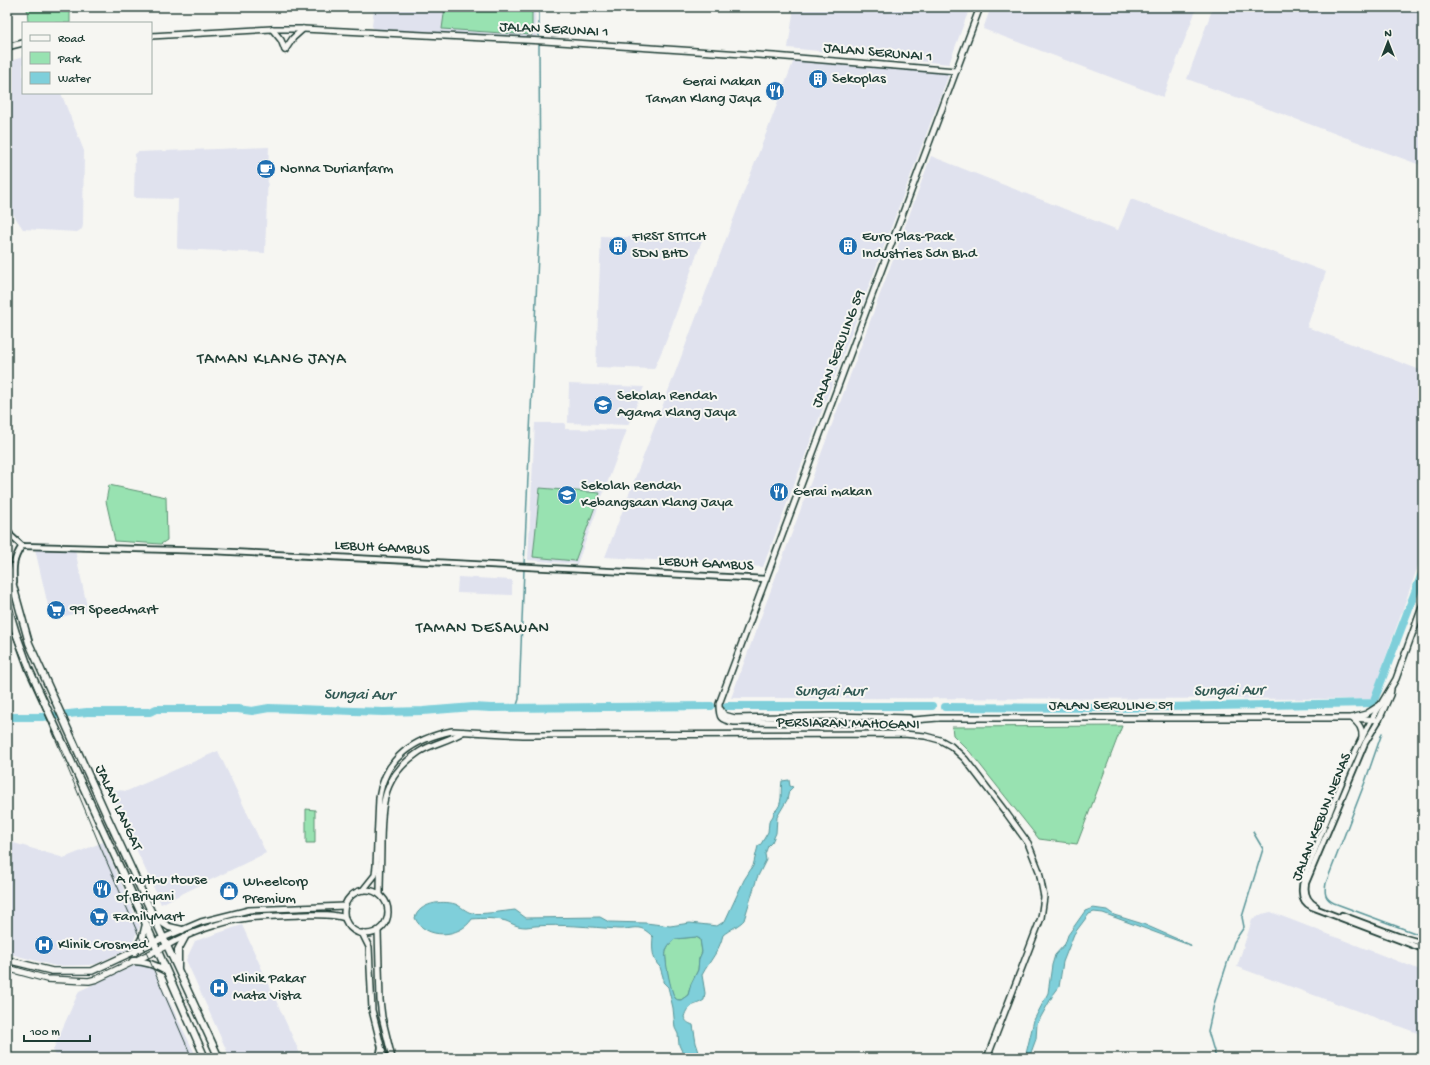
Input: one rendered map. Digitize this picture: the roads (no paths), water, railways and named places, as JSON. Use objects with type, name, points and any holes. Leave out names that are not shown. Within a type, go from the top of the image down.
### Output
[{"type":"highway","name":"JALAN LANGAT","points":[[7,564],[29,642],[166,946],[219,1058]]},
{"type":"highway","name":"JALAN LANGAT","points":[[7,604],[29,670],[46,704],[146,924],[205,1058]]},
{"type":"highway","points":[[152,914],[169,927],[182,930]]},
{"type":"highway","points":[[135,952],[143,936],[146,924]]},
{"type":"highway","points":[[178,972],[178,950],[184,937]]},
{"type":"highway","points":[[133,962],[143,961],[151,963],[166,971]]},
{"type":"main road","name":"JALAN SERULING 59","points":[[980,7],[721,699],[719,710],[720,718],[734,722],[878,723],[938,718],[1352,718],[1379,720]]},
{"type":"main road","name":"JALAN SERUNAI 1","points":[[152,36],[303,29],[544,41],[766,55],[956,71]]},
{"type":"main road","points":[[272,30],[281,40],[285,50],[293,38],[303,29]]},
{"type":"main road","points":[[7,46],[22,43]]},
{"type":"main road","points":[[1379,720],[1390,695],[1423,604]]},
{"type":"main road","points":[[1372,720],[1391,689]]},
{"type":"main road","points":[[1362,738],[1360,726],[1352,718],[1366,714],[1381,705]]},
{"type":"main road","name":"PERSIARAN MAHOGANI","points":[[363,890],[374,875],[376,866],[380,790],[387,770],[392,762],[408,748],[422,741],[452,731],[523,736],[904,734],[925,736],[940,740],[951,746],[965,759],[1028,843],[1039,871],[1044,897],[1041,918],[987,1058]]},
{"type":"main road","points":[[380,894],[382,807],[386,793],[393,778],[402,766],[417,753],[432,745],[454,738],[463,732]]},
{"type":"main road","points":[[363,890],[372,890],[380,894],[385,899],[388,906],[389,913],[387,920],[378,931],[362,933],[352,928],[345,918],[345,906],[352,895],[363,890]]},
{"type":"main road","points":[[7,960],[44,970],[88,972],[99,969],[154,942],[201,922],[249,910],[345,906]]},
{"type":"main road","points":[[7,968],[46,980],[89,981],[97,979],[184,937],[232,921],[249,918],[322,915],[339,916],[345,918]]},
{"type":"main road","points":[[378,931],[380,1000],[382,1017],[392,1058]]},
{"type":"main road","points":[[362,933],[369,947],[372,1010],[384,1058]]},
{"type":"main road","points":[[7,974],[18,972]]},
{"type":"street","points":[[7,528],[11,536],[22,546],[16,554],[14,562],[15,591]]},
{"type":"street","name":"LEBUH GAMBUS","points":[[22,546],[212,551],[766,579]]},
{"type":"street","name":"JALAN KEBUN NENAS","points":[[1372,720],[1354,753],[1305,887],[1306,896],[1311,903],[1398,936],[1423,943]]},
{"type":"street","name":"JALAN KEBUN NENAS","points":[[1379,720],[1365,743],[1320,845],[1302,888],[1302,897],[1307,904],[1423,949]]},
{"type":"street","points":[[379,1058],[381,1048]]},
{"type":"water","points":[[789,780],[790,786],[793,787],[789,791],[787,800],[777,817],[776,833],[765,854],[766,860],[757,878],[744,920],[723,935],[717,951],[702,975],[705,993],[704,1000],[689,1007],[684,1017],[687,1022],[693,1025],[696,1043],[701,1058],[685,1058],[679,1045],[668,987],[663,982],[660,967],[655,961],[653,937],[648,932],[640,928],[617,929],[545,925],[523,927],[502,920],[480,918],[472,919],[467,925],[459,930],[443,934],[426,930],[415,918],[417,913],[426,906],[444,902],[455,904],[472,913],[493,913],[515,910],[526,918],[600,917],[609,922],[646,923],[670,926],[690,923],[717,926],[725,921],[744,880],[753,866],[758,846],[761,844],[768,832],[769,822],[779,806],[782,781]],"holes":[[[696,937],[700,939],[702,952],[699,959],[698,970],[691,984],[688,995],[681,1000],[677,1000],[673,995],[668,975],[666,960],[667,949],[669,944],[675,939]]]},
{"type":"water","points":[[1093,908],[1107,910],[1114,915],[1143,924],[1192,946],[1103,913],[1094,912],[1089,914],[1074,934],[1063,962],[1059,987],[1037,1024],[1036,1039],[1029,1058],[1025,1058],[1034,1020],[1048,993],[1055,955],[1065,944],[1068,935],[1085,911]]},
{"type":"waterway","points":[[539,7],[539,39]]},
{"type":"waterway","points":[[524,565],[540,211],[539,43]]},
{"type":"waterway","points":[[516,708],[519,699],[524,569]]},
{"type":"waterway","name":"Sungai Aur","points":[[945,707],[1116,708],[1373,703],[1423,571]]},
{"type":"waterway","name":"Sungai Aur","points":[[7,717],[42,717],[87,712],[150,712],[156,709],[238,709],[252,711],[269,708],[383,712],[423,711],[473,707],[711,706]]},
{"type":"waterway","name":"Sungai Aur","points":[[727,706],[932,706]]},
{"type":"waterway","points":[[1382,733],[1365,782],[1326,883],[1325,893],[1327,898],[1334,903],[1423,936]]},
{"type":"waterway","points":[[1216,1058],[1208,1031],[1214,1004],[1234,942],[1244,927],[1242,917],[1263,849],[1253,832]]},
{"type":"tram line","points":[[7,610],[12,634],[100,846],[192,1058]]},
{"type":"place","name":"Sekoplas","points":[[818,79]]},
{"type":"place","name":"Gerai Makan Taman Klang Jaya","points":[[775,91]]},
{"type":"place","name":"Nonna Durianfarm","points":[[266,169]]},
{"type":"place","name":"FIRST STITCH SDN BHD","points":[[618,246]]},
{"type":"place","name":"Euro Plas-Pack Industries Sdn Bhd","points":[[848,246]]},
{"type":"place","name":"Sekolah Rendah Agama Klang Jaya","points":[[603,405]]},
{"type":"place","name":"Gerai makan","points":[[779,492]]},
{"type":"place","name":"Sekolah Rendah Kebangsaan Klang Jaya","points":[[567,495]]},
{"type":"place","name":"99 Speedmart","points":[[56,610]]},
{"type":"place","name":"A Muthu House of Briyani","points":[[102,889]]},
{"type":"place","name":"Wheelcorp Premium","points":[[229,891]]},
{"type":"place","name":"FamilyMart","points":[[99,917]]},
{"type":"place","name":"Klinik Crosmed","points":[[44,945]]},
{"type":"place","name":"Klinik Pakar Mata Vista","points":[[219,988]]},
{"type":"district","name":"TAMAN KLANG JAYA","points":[[272,360]]},
{"type":"district","name":"TAMAN DESAWAN","points":[[483,629]]}]
